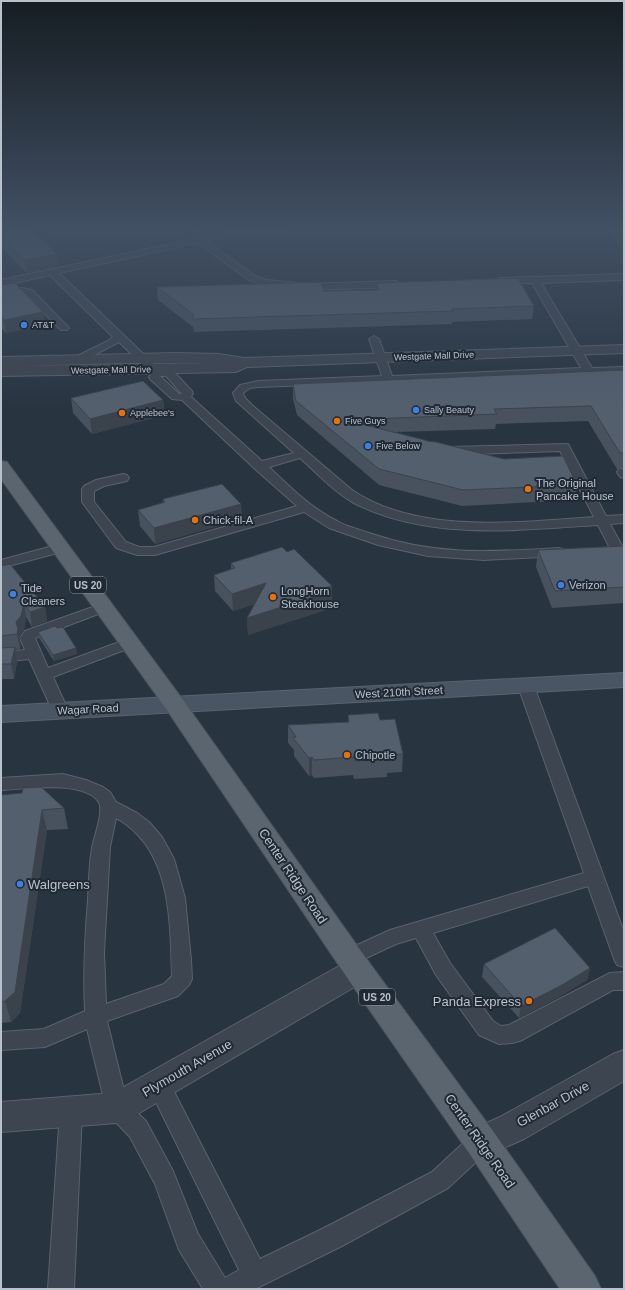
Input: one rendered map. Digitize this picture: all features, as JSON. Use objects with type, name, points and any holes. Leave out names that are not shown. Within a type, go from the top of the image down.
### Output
[{"type":"main road","name":"Center Ridge Road","points":[[2,469],[175,705],[354,964],[481,1142],[582,1289]]},
{"type":"street","name":"Westgate Mall Drive","points":[[1,372],[151,375],[236,367],[244,363],[624,349]]},
{"type":"street","name":"Westgate Mall Drive","points":[[1,362],[77,360],[151,375]]},
{"type":"street","name":"West 210th Street","points":[[175,705],[624,680]]},
{"type":"street","name":"Wagar Road","points":[[1,714],[175,705]]},
{"type":"street","name":"Plymouth Avenue","points":[[1,1117],[117,1108],[158,1085],[354,964]]},
{"type":"street","name":"Glenbar Drive","points":[[481,1142],[512,1128],[624,1064]]},
{"type":"lane","points":[[69,288],[119,336],[151,375],[176,397],[185,397],[259,466],[321,518],[347,530],[383,542],[428,552],[484,556],[574,552]]},
{"type":"lane","points":[[540,288],[588,371]]},
{"type":"lane","points":[[1,293],[22,291],[29,292],[64,328]]},
{"type":"lane","points":[[77,360],[112,343],[119,336]]},
{"type":"lane","points":[[374,339],[388,379]]},
{"type":"lane","points":[[624,370],[258,384],[245,386],[239,390],[238,395],[244,403],[302,454],[358,500],[379,510],[398,515],[456,525],[482,526],[624,519]]},
{"type":"lane","points":[[151,375],[169,373],[188,393],[185,397]]},
{"type":"lane","points":[[438,451],[564,447],[602,520],[620,549],[602,550]]},
{"type":"lane","points":[[259,466],[302,454]]},
{"type":"lane","points":[[123,478],[100,483],[88,489],[88,502],[121,545],[137,551],[154,550],[307,507]]},
{"type":"lane","points":[[1,564],[60,548]]},
{"type":"lane","points":[[60,710],[27,638],[30,634],[104,607]]},
{"type":"lane","points":[[44,675],[130,643]]},
{"type":"lane","points":[[1,657],[34,654]]},
{"type":"lane","points":[[526,686],[624,959]]},
{"type":"lane","points":[[1,784],[63,780],[80,784],[97,791],[104,796],[109,806],[106,829],[101,847],[94,952],[97,1025],[117,1108],[138,1129],[165,1179],[188,1241],[216,1289]]},
{"type":"lane","points":[[1,1041],[45,1038],[96,1016],[171,990],[182,979],[181,935],[174,890],[162,853],[143,827],[126,814],[109,806]]},
{"type":"lane","points":[[354,964],[390,938],[595,878]]},
{"type":"lane","points":[[421,929],[443,969],[486,1028],[499,1035],[512,1034],[610,982],[624,981]]},
{"type":"lane","points":[[158,1085],[255,1274]]},
{"type":"lane","points":[[61,1289],[71,1112]]},
{"type":"lane","points":[[230,1289],[255,1274],[334,1237],[440,1180],[481,1142]]},
{"type":"building","points":[[1,288],[20,288],[43,312],[4,320],[1,316]]},
{"type":"building","points":[[159,288],[323,288],[324,291],[379,290],[378,288],[524,288],[534,306],[452,309],[453,311],[193,319],[193,314]]},
{"type":"building","points":[[624,370],[624,453],[620,453],[591,406],[494,409],[497,414],[345,420],[504,459],[563,456],[577,485],[463,490],[379,469],[296,401],[293,384]]},
{"type":"building","points":[[143,381],[163,400],[90,419],[71,398]]},
{"type":"building","points":[[222,484],[241,504],[154,528],[138,510],[165,502],[163,499]]},
{"type":"building","points":[[624,546],[624,587],[555,591],[538,550]]},
{"type":"building","points":[[282,547],[287,552],[294,549],[332,586],[322,589],[326,593],[247,618],[266,583],[232,594],[214,575],[235,568],[231,563]]},
{"type":"building","points":[[10,564],[27,585],[26,591],[30,588],[45,607],[30,612],[24,603],[21,616],[16,622],[18,629],[17,634],[1,636],[1,566]]},
{"type":"building","points":[[55,626],[57,628],[63,627],[76,648],[53,655],[38,632]]},
{"type":"building","points":[[15,647],[11,664],[1,664],[1,648]]},
{"type":"building","points":[[378,713],[380,720],[395,719],[403,754],[388,755],[388,759],[354,761],[354,757],[314,760],[312,757],[309,758],[293,738],[296,737],[288,725],[349,722],[348,715]]},
{"type":"building","name":"Walgreens","points":[[41,787],[64,808],[42,810],[15,992],[5,1001],[1,1002],[1,795],[22,793],[23,788]]},
{"type":"building","name":"Panda Express","points":[[555,928],[590,968],[562,985],[521,1006],[484,964]]},
{"type":"place","name":"AT&T","points":[[24,325]]},
{"type":"place","name":"Sally Beauty","points":[[416,410]]},
{"type":"place","name":"Applebee's","points":[[122,413]]},
{"type":"place","name":"Five Guys","points":[[337,421]]},
{"type":"place","name":"Five Below","points":[[368,446]]},
{"type":"place","name":"The Original Pancake House","points":[[528,489]]},
{"type":"place","name":"Chick-fil-A","points":[[195,520]]},
{"type":"place","name":"Verizon","points":[[561,585]]},
{"type":"place","name":"Tide Cleaners","points":[[13,594]]},
{"type":"place","name":"LongHorn Steakhouse","points":[[273,597]]},
{"type":"place","name":"Chipotle","points":[[347,755]]},
{"type":"place","name":"Walgreens","points":[[20,884]]},
{"type":"place","name":"Panda Express","points":[[529,1001]]}]
